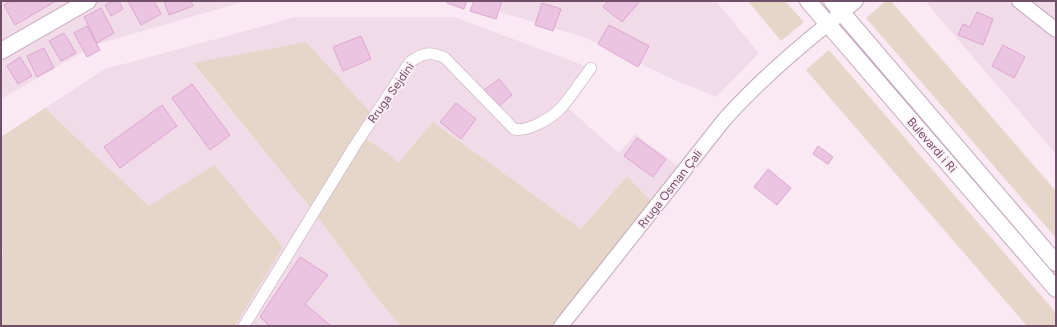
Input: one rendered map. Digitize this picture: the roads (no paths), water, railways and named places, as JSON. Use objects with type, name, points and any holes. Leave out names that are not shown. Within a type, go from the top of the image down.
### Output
[{"type":"main road","points":[[1,50],[88,1]]},
{"type":"main road","name":"Bulevardi i Ri","points":[[808,1],[1056,289]]},
{"type":"main road","name":"Bulevardi i Ri","points":[[837,7],[1056,263]]},
{"type":"street","name":"Rruga Osman Çali","points":[[561,326],[724,120],[756,86],[786,58],[828,24],[837,7],[856,1]]},
{"type":"street","points":[[1019,1],[1056,30]]},
{"type":"street","name":"Rruga Sejdini","points":[[244,326],[354,147],[410,62],[419,55],[437,54],[445,58],[514,129],[521,130],[530,128],[551,116],[561,108],[591,68]]}]
